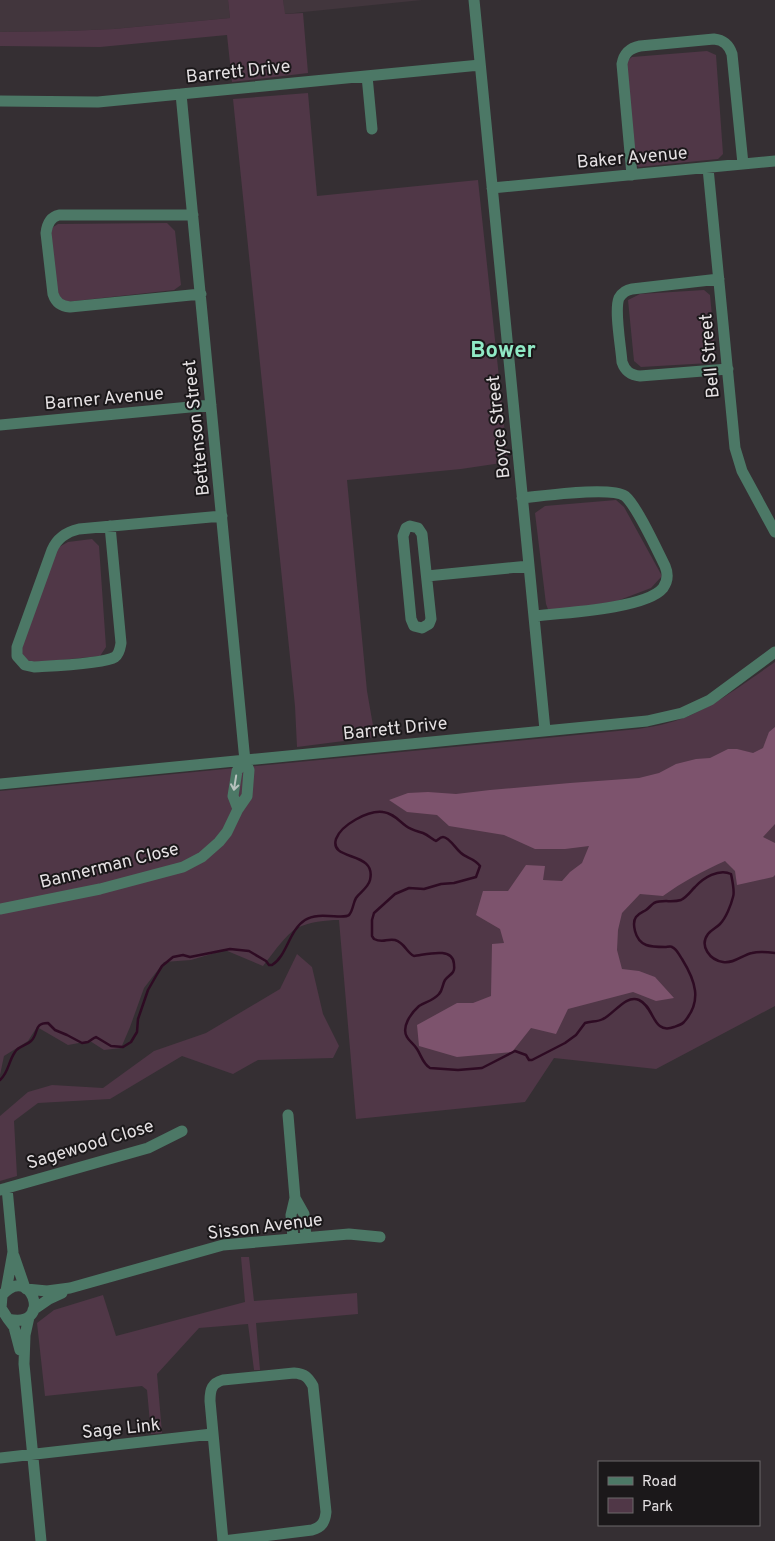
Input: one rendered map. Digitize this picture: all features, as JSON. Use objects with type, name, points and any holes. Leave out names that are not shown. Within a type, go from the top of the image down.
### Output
[{"type":"street","name":"Boyce Street","points":[[474,0],[545,730]]},
{"type":"street","points":[[632,175],[622,64],[626,53],[632,48],[640,46],[714,39],[720,40],[728,46],[732,54],[742,164]]},
{"type":"street","name":"Barrett Drive","points":[[0,101],[89,102],[480,65]]},
{"type":"street","points":[[367,76],[372,129]]},
{"type":"street","name":"Bettenson Street","points":[[181,94],[245,760],[249,770],[247,796],[238,809]]},
{"type":"street","name":"Baker Avenue","points":[[492,188],[775,161]]},
{"type":"street","name":"Bell Street","points":[[708,168],[737,456],[742,471],[775,532]]},
{"type":"street","points":[[193,215],[59,215],[50,220],[46,233],[53,294],[56,302],[62,306],[70,307],[200,294]]},
{"type":"street","points":[[719,279],[632,289],[621,294],[618,299],[617,310],[622,362],[630,373],[640,376],[728,369]]},
{"type":"street","name":"Barner Avenue","points":[[0,425],[211,405]]},
{"type":"street","points":[[522,498],[607,491],[623,495],[635,509],[665,566],[667,576],[664,586],[656,594],[626,604],[610,608],[534,616]]},
{"type":"street","points":[[110,526],[121,643],[120,651],[116,656],[103,661],[34,667],[25,665],[18,656],[17,647],[54,544],[60,537],[71,531],[110,526],[222,516]]},
{"type":"street","points":[[415,526],[422,534],[427,576],[431,619],[429,624],[422,628],[414,626],[411,619],[403,536],[406,528],[415,526]]},
{"type":"street","points":[[427,576],[529,566]]},
{"type":"street","name":"Barrett Drive","points":[[0,784],[647,721],[682,713],[710,700],[775,652]]},
{"type":"street","name":"Bannerman Close","points":[[0,909],[93,891],[183,867],[202,857],[219,842],[228,832],[238,809]]},
{"type":"street","points":[[288,1115],[295,1198],[291,1215],[293,1238]]},
{"type":"street","name":"Sagewood Close","points":[[4,1189],[148,1148],[182,1131]]},
{"type":"street","points":[[4,1189],[13,1252],[25,1288],[33,1296],[35,1304],[25,1335],[24,1364],[41,1541]]},
{"type":"street","points":[[295,1198],[304,1214],[306,1237]]},
{"type":"street","name":"Sisson Avenue","points":[[25,1288],[47,1291],[70,1288],[223,1245],[349,1234],[380,1237]]},
{"type":"street","points":[[13,1252],[2,1295],[1,1308],[5,1317],[14,1327],[24,1364]]},
{"type":"street","points":[[2,1295],[16,1286],[25,1288]]},
{"type":"street","name":"Sisson Avenue","points":[[31,1314],[49,1299],[70,1288]]},
{"type":"street","points":[[5,1317],[19,1321],[24,1320],[31,1314]]},
{"type":"street","points":[[294,1373],[307,1376],[313,1386],[326,1512],[322,1525],[312,1530],[223,1541],[212,1434],[210,1392],[212,1386],[217,1382],[294,1373]]},
{"type":"street","name":"Sage Link","points":[[0,1458],[212,1434]]},
{"type":"shaded area","points":[[0,0],[228,0],[230,18],[114,29],[0,32]]},
{"type":"shaded area","points":[[283,0],[422,0],[284,14]]},
{"type":"shaded area","points":[[775,727],[775,824],[763,837],[775,843],[775,875],[737,885],[735,871],[725,861],[693,877],[663,896],[640,894],[622,913],[618,930],[617,950],[622,969],[639,971],[655,977],[674,998],[656,1001],[633,992],[568,1009],[556,1034],[531,1028],[512,1052],[457,1057],[419,1046],[417,1025],[457,1003],[473,1003],[491,996],[492,944],[504,943],[500,929],[476,915],[483,891],[508,891],[526,865],[545,866],[543,880],[562,881],[582,863],[589,846],[565,849],[535,849],[504,835],[449,826],[437,815],[407,812],[389,800],[408,793],[456,794],[639,778],[659,773],[676,764],[710,758],[728,749],[753,753],[763,748],[769,732]]},
{"type":"green space","points":[[228,0],[283,0],[285,14],[303,13],[308,73],[232,82],[227,35],[100,47],[0,46],[0,32],[114,29],[230,18]]},
{"type":"green space","points":[[707,51],[716,55],[723,154],[718,159],[639,167],[631,161],[622,65],[632,57]]},
{"type":"green space","points":[[308,93],[317,196],[478,180],[508,462],[461,469],[347,480],[367,691],[375,737],[297,747],[295,706],[233,99]]},
{"type":"green space","points":[[167,223],[175,231],[181,285],[174,290],[66,302],[56,296],[47,231],[58,224]]},
{"type":"green space","points":[[704,290],[710,295],[716,358],[710,363],[641,367],[634,361],[628,300],[640,294]]},
{"type":"green space","points":[[616,500],[624,507],[662,576],[651,588],[609,604],[549,612],[546,604],[535,513],[545,506]]},
{"type":"green space","points":[[92,539],[99,546],[106,647],[100,656],[31,663],[17,651],[52,551],[68,542]]},
{"type":"green space","points":[[775,662],[775,1006],[656,1069],[554,1058],[525,1102],[356,1119],[339,920],[329,920],[297,928],[288,935],[263,966],[225,950],[191,960],[164,962],[144,988],[121,1048],[104,1050],[90,1041],[68,1045],[37,1027],[28,1041],[4,1056],[0,1075],[0,791],[657,726],[682,718],[710,705]]},
{"type":"green space","points":[[297,954],[312,967],[323,1014],[339,1046],[333,1058],[258,1060],[233,1074],[182,1056],[110,1099],[38,1103],[14,1121],[17,1176],[0,1181],[0,1116],[28,1092],[52,1085],[103,1088],[154,1051],[206,1033],[280,989]]},
{"type":"green space","points":[[241,1257],[249,1257],[254,1301],[357,1293],[358,1314],[256,1323],[260,1370],[254,1370],[248,1324],[199,1328],[157,1374],[162,1433],[151,1434],[147,1390],[142,1386],[45,1396],[37,1323],[54,1310],[103,1295],[116,1336],[245,1302]]},
{"type":"waterway","points":[[0,1080],[5,1074],[16,1050],[31,1041],[38,1027],[43,1023],[48,1023],[55,1030],[82,1043],[96,1037],[111,1046],[123,1047],[131,1042],[137,1032],[138,1019],[148,990],[162,966],[173,957],[183,955],[190,957],[230,949],[249,951],[266,961],[269,965],[272,965],[281,956],[295,930],[305,920],[317,916],[342,917],[349,915],[356,898],[369,883],[370,871],[367,864],[339,851],[336,846],[336,839],[349,824],[370,813],[383,812],[390,814],[408,827],[436,841],[443,837],[450,841],[463,855],[480,866],[476,877],[424,889],[409,888],[395,894],[374,913],[372,920],[372,936],[374,939],[398,941],[414,956],[444,953],[452,958],[454,970],[445,980],[440,992],[413,1012],[405,1029],[407,1037],[430,1068],[458,1070],[482,1068],[515,1051],[526,1055],[529,1060],[532,1060],[565,1043],[576,1035],[585,1023],[599,1021],[625,1002],[634,999],[644,1003],[657,1024],[662,1027],[674,1027],[682,1024],[694,1006],[695,990],[690,975],[674,948],[650,946],[639,940],[635,931],[634,920],[638,914],[654,903],[683,899],[702,880],[716,873],[726,872],[731,874],[734,895],[724,918],[709,933],[706,939],[705,948],[707,952],[718,961],[723,962],[734,961],[755,952],[775,953]]},
{"type":"district","name":"Bower","points":[[503,349]]}]
